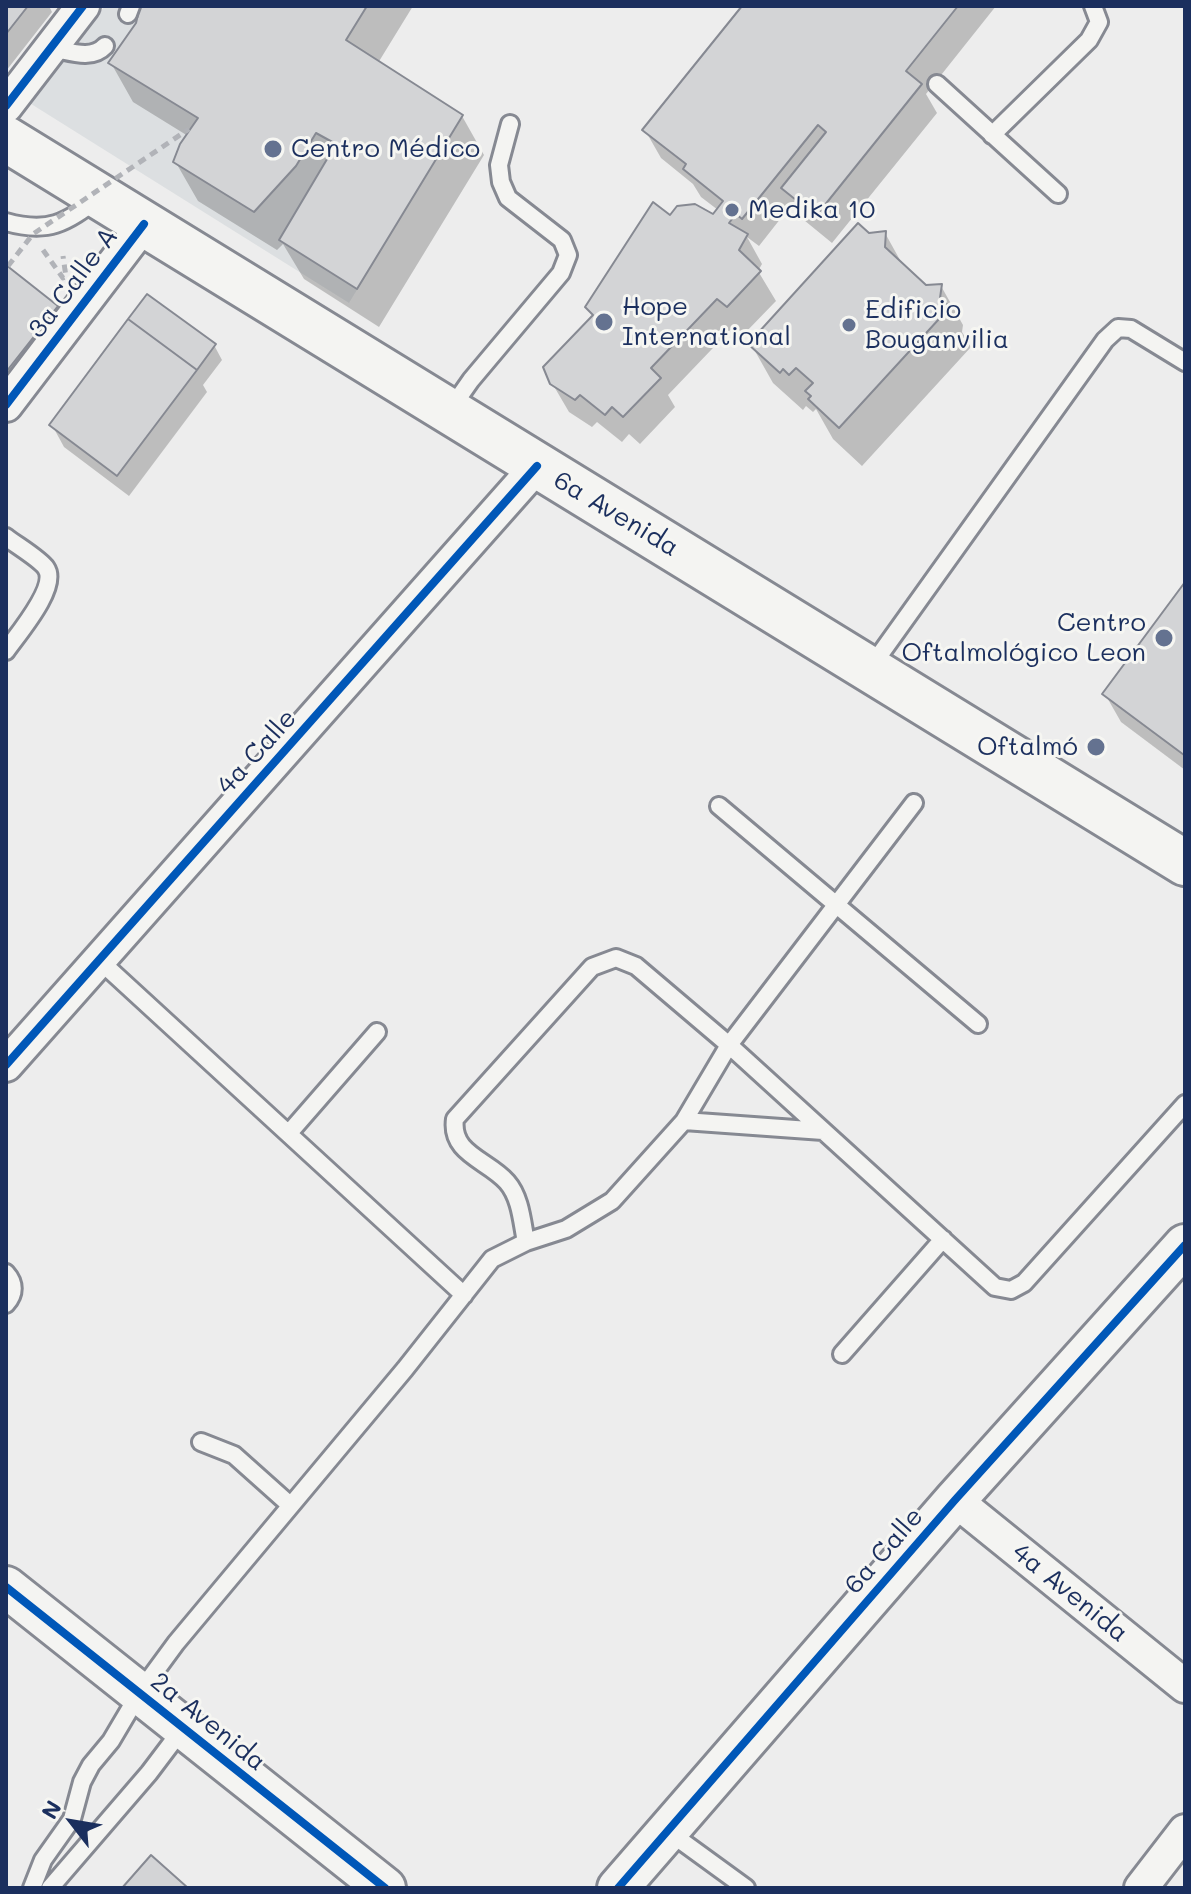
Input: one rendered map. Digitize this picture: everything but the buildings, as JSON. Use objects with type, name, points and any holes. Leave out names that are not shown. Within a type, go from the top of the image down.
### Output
[{"type":"main road","name":"6a Avenida","points":[[6,139],[1185,863]]},
{"type":"street","points":[[6,106],[83,6]]},
{"type":"street","name":"3a Calle A","points":[[6,405],[144,224]]},
{"type":"street","name":"4a Calle","points":[[6,1065],[537,466]]},
{"type":"street","name":"6a Calle","points":[[618,1888],[955,1500],[1185,1245]]},
{"type":"street","name":"4a Avenida","points":[[955,1500],[1185,1686]]},
{"type":"street","name":"2a Avenida","points":[[6,1587],[385,1888]]},
{"type":"street","points":[[1141,1888],[1185,1831]]},
{"type":"lane","points":[[992,135],[1089,40],[1099,22],[1093,6]]},
{"type":"lane","points":[[50,48],[89,55],[98,53],[105,46]]},
{"type":"lane","points":[[937,84],[1058,194]]},
{"type":"lane","points":[[449,412],[471,380],[561,273],[568,255],[562,240],[508,198],[501,182],[499,165],[510,124]]},
{"type":"lane","points":[[6,222],[27,228],[49,227],[68,220],[100,197]]},
{"type":"lane","points":[[870,669],[1105,340],[1118,328],[1131,329],[1185,362]]},
{"type":"lane","points":[[6,537],[46,568],[49,578],[46,592],[6,651]]},
{"type":"lane","points":[[32,1888],[43,1860],[72,1819],[82,1782],[91,1765],[111,1741],[140,1692],[176,1643],[492,1259],[526,1242],[566,1229],[612,1201],[684,1121],[729,1045],[914,803]]},
{"type":"lane","points":[[719,806],[978,1024]]},
{"type":"lane","points":[[526,1242],[516,1195],[507,1182],[459,1145],[453,1131],[455,1119],[592,967],[616,958],[636,966],[729,1045],[995,1287],[1011,1290],[1024,1283],[1185,1104]]},
{"type":"lane","points":[[99,960],[464,1295]]},
{"type":"lane","points":[[289,1133],[377,1032]]},
{"type":"lane","points":[[684,1121],[823,1131]]},
{"type":"lane","points":[[842,1354],[943,1239]]},
{"type":"lane","points":[[6,1273],[12,1279],[14,1289],[6,1304]]},
{"type":"lane","points":[[201,1442],[234,1455],[290,1505]]},
{"type":"lane","points":[[50,1888],[149,1773],[183,1728]]},
{"type":"lane","points":[[668,1831],[736,1885]]},
{"type":"path","points":[[8,266],[33,234],[189,129]]},
{"type":"path","points":[[47,255],[63,278],[66,277],[63,256]]},
{"type":"shaded area","name":"Centro Médico","points":[[105,6],[367,6],[346,40],[463,115],[349,303],[28,102]]},
{"type":"cycle path","points":[[6,106],[83,6]]},
{"type":"cycle path","points":[[6,405],[144,224]]},
{"type":"cycle path","points":[[6,1065],[537,466]]},
{"type":"cycle path","points":[[618,1888],[955,1500],[1185,1245]]},
{"type":"cycle path","points":[[6,1587],[385,1888]]},
{"type":"place","name":"Centro Médico","points":[[273,149]]},
{"type":"place","name":"Medika 10","points":[[732,210]]},
{"type":"place","name":"Hope International","points":[[604,322]]},
{"type":"place","name":"Edificio Bouganvilia","points":[[849,325]]},
{"type":"place","name":"Centro Oftalmológico Leon","points":[[1164,638]]},
{"type":"place","name":"Oftalmó","points":[[1096,747]]}]
